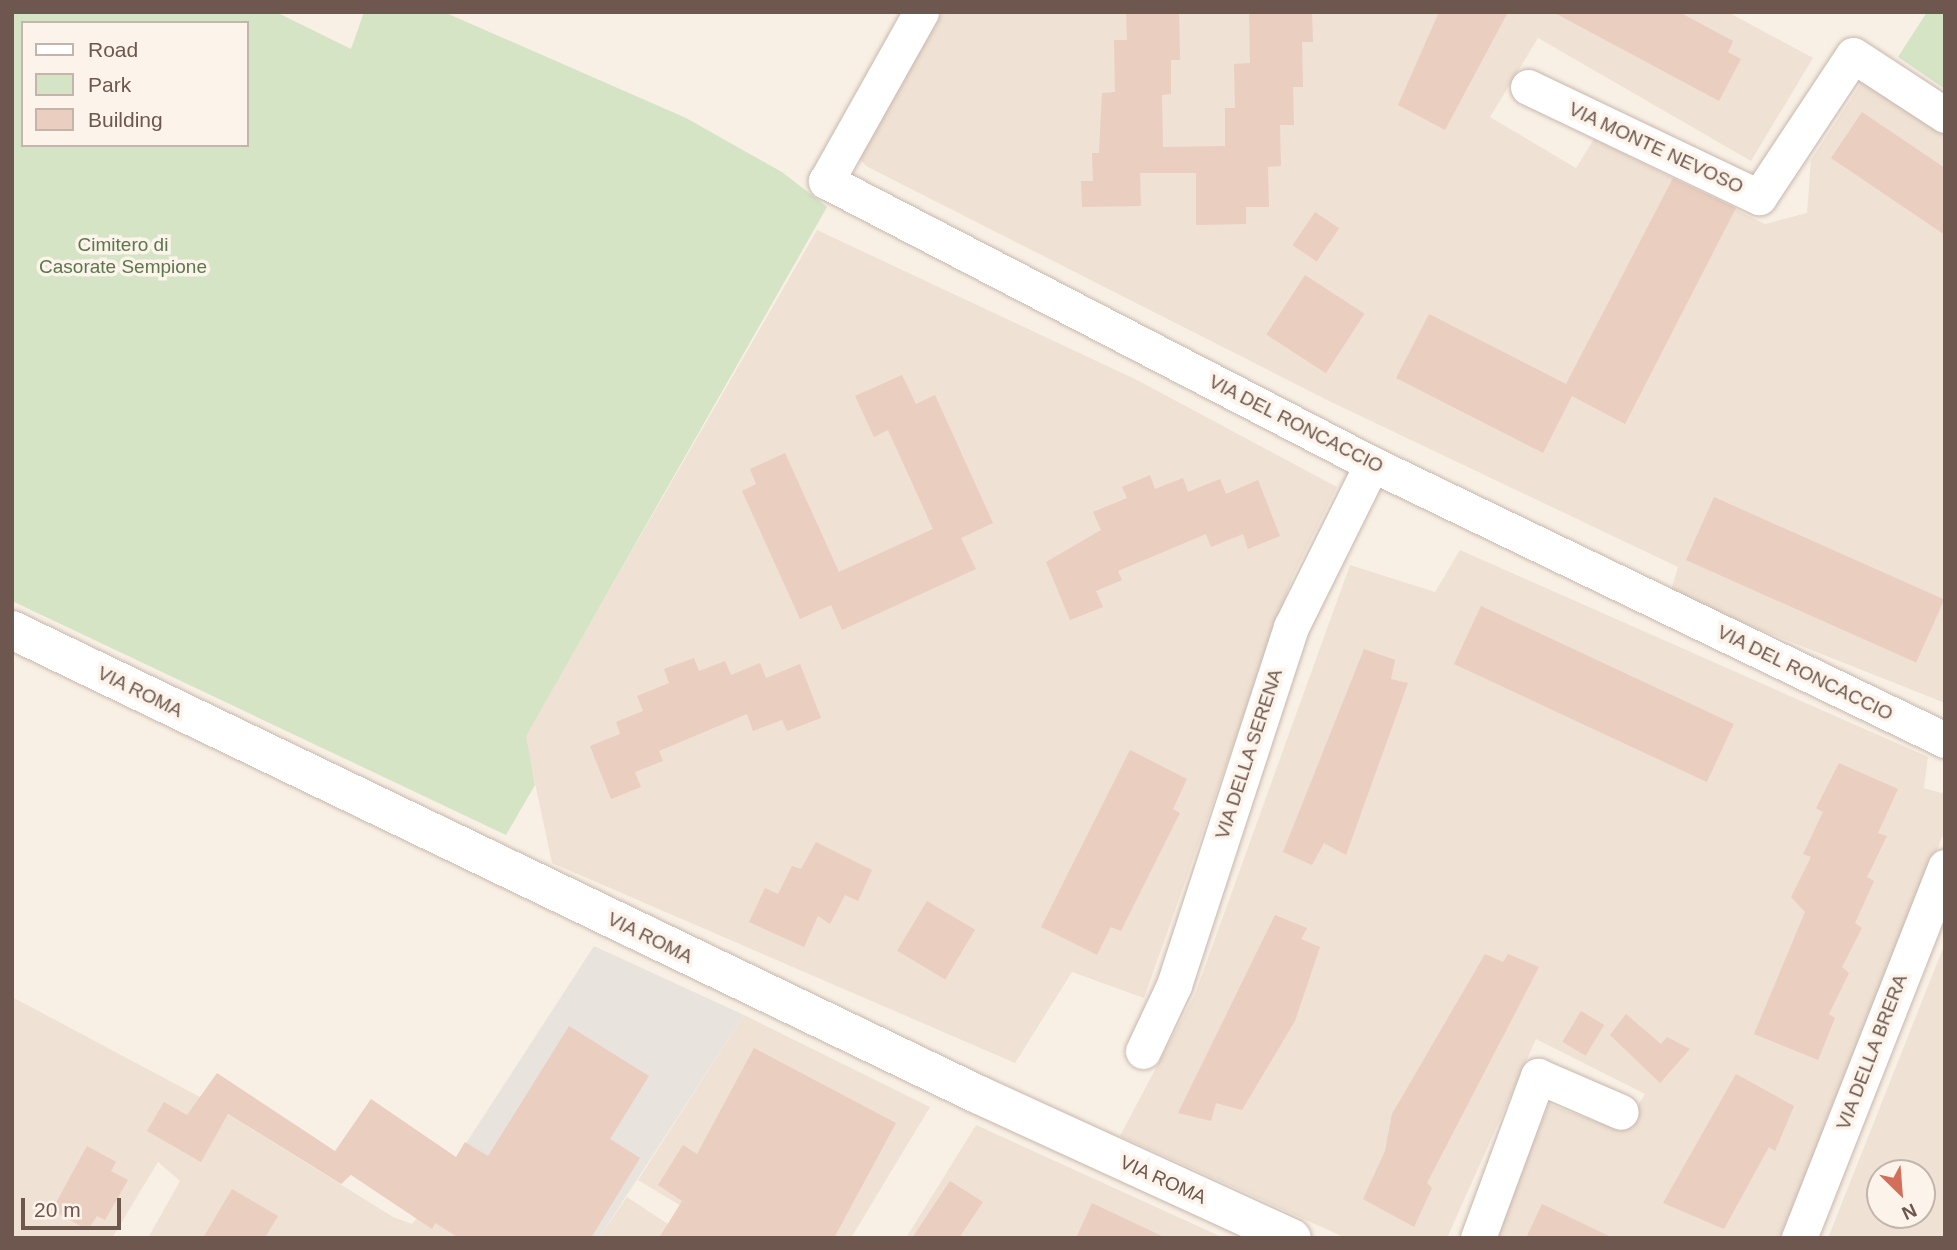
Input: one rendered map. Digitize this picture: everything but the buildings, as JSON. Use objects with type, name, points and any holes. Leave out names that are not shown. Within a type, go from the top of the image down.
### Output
[{"type":"street","name":"VIA DEL RONCACCIO","points":[[921,12],[826,181],[1372,464],[1945,740]]},
{"type":"street","name":"VIA MONTE NEVOSO","points":[[1528,87],[1759,197],[1853,55],[1945,115]]},
{"type":"street","name":"VIA DELLA SERENA","points":[[1143,1051],[1174,985],[1291,627],[1372,464]]},
{"type":"street","name":"VIA ROMA","points":[[12,630],[967,1089],[1292,1238]]},
{"type":"street","name":"VIA DELLA BRERA","points":[[1799,1238],[1945,866]]},
{"type":"street","points":[[1478,1238],[1538,1076],[1621,1112]]},
{"type":"shaded area","points":[[943,12],[1728,12],[1813,58],[1751,161],[1538,38],[1490,117],[1576,168],[1594,139],[1765,224],[1807,213],[1811,160],[1866,76],[1945,132],[1945,703],[1670,594],[1678,567],[1329,401],[866,166],[857,156]]},
{"type":"shaded area","points":[[817,230],[1137,380],[1337,487],[1293,576],[1144,998],[1072,972],[1015,1063],[552,863],[525,736]]},
{"type":"shaded area","points":[[1460,550],[1928,757],[1924,788],[1945,794],[1945,830],[1780,1238],[1494,1238],[1549,1104],[1621,1131],[1645,1094],[1536,1039],[1447,1238],[1346,1238],[1120,1136],[1195,994],[1350,565],[1435,592]]},
{"type":"shaded area","points":[[1945,943],[1945,1238],[1828,1238]]},
{"type":"shaded area","points":[[594,946],[744,1015],[599,1238],[459,1238],[420,1214]]},
{"type":"shaded area","points":[[12,997],[200,1097],[393,1217],[412,1224],[420,1214],[459,1238],[148,1238],[180,1181],[158,1162],[112,1238],[12,1238]]},
{"type":"shaded area","points":[[744,1015],[930,1107],[851,1238],[734,1238],[638,1180]]},
{"type":"shaded area","points":[[976,1125],[1224,1238],[906,1238]]},
{"type":"shaded area","points":[[627,1197],[689,1238],[599,1238]]},
{"type":"green space","name":"Cimitero di Casorate Sempione","points":[[12,12],[276,12],[351,49],[364,12],[444,12],[686,118],[782,172],[827,207],[526,736],[535,785],[506,835],[12,601]]},
{"type":"green space","points":[[1927,12],[1945,12],[1945,89],[1898,57]]}]
